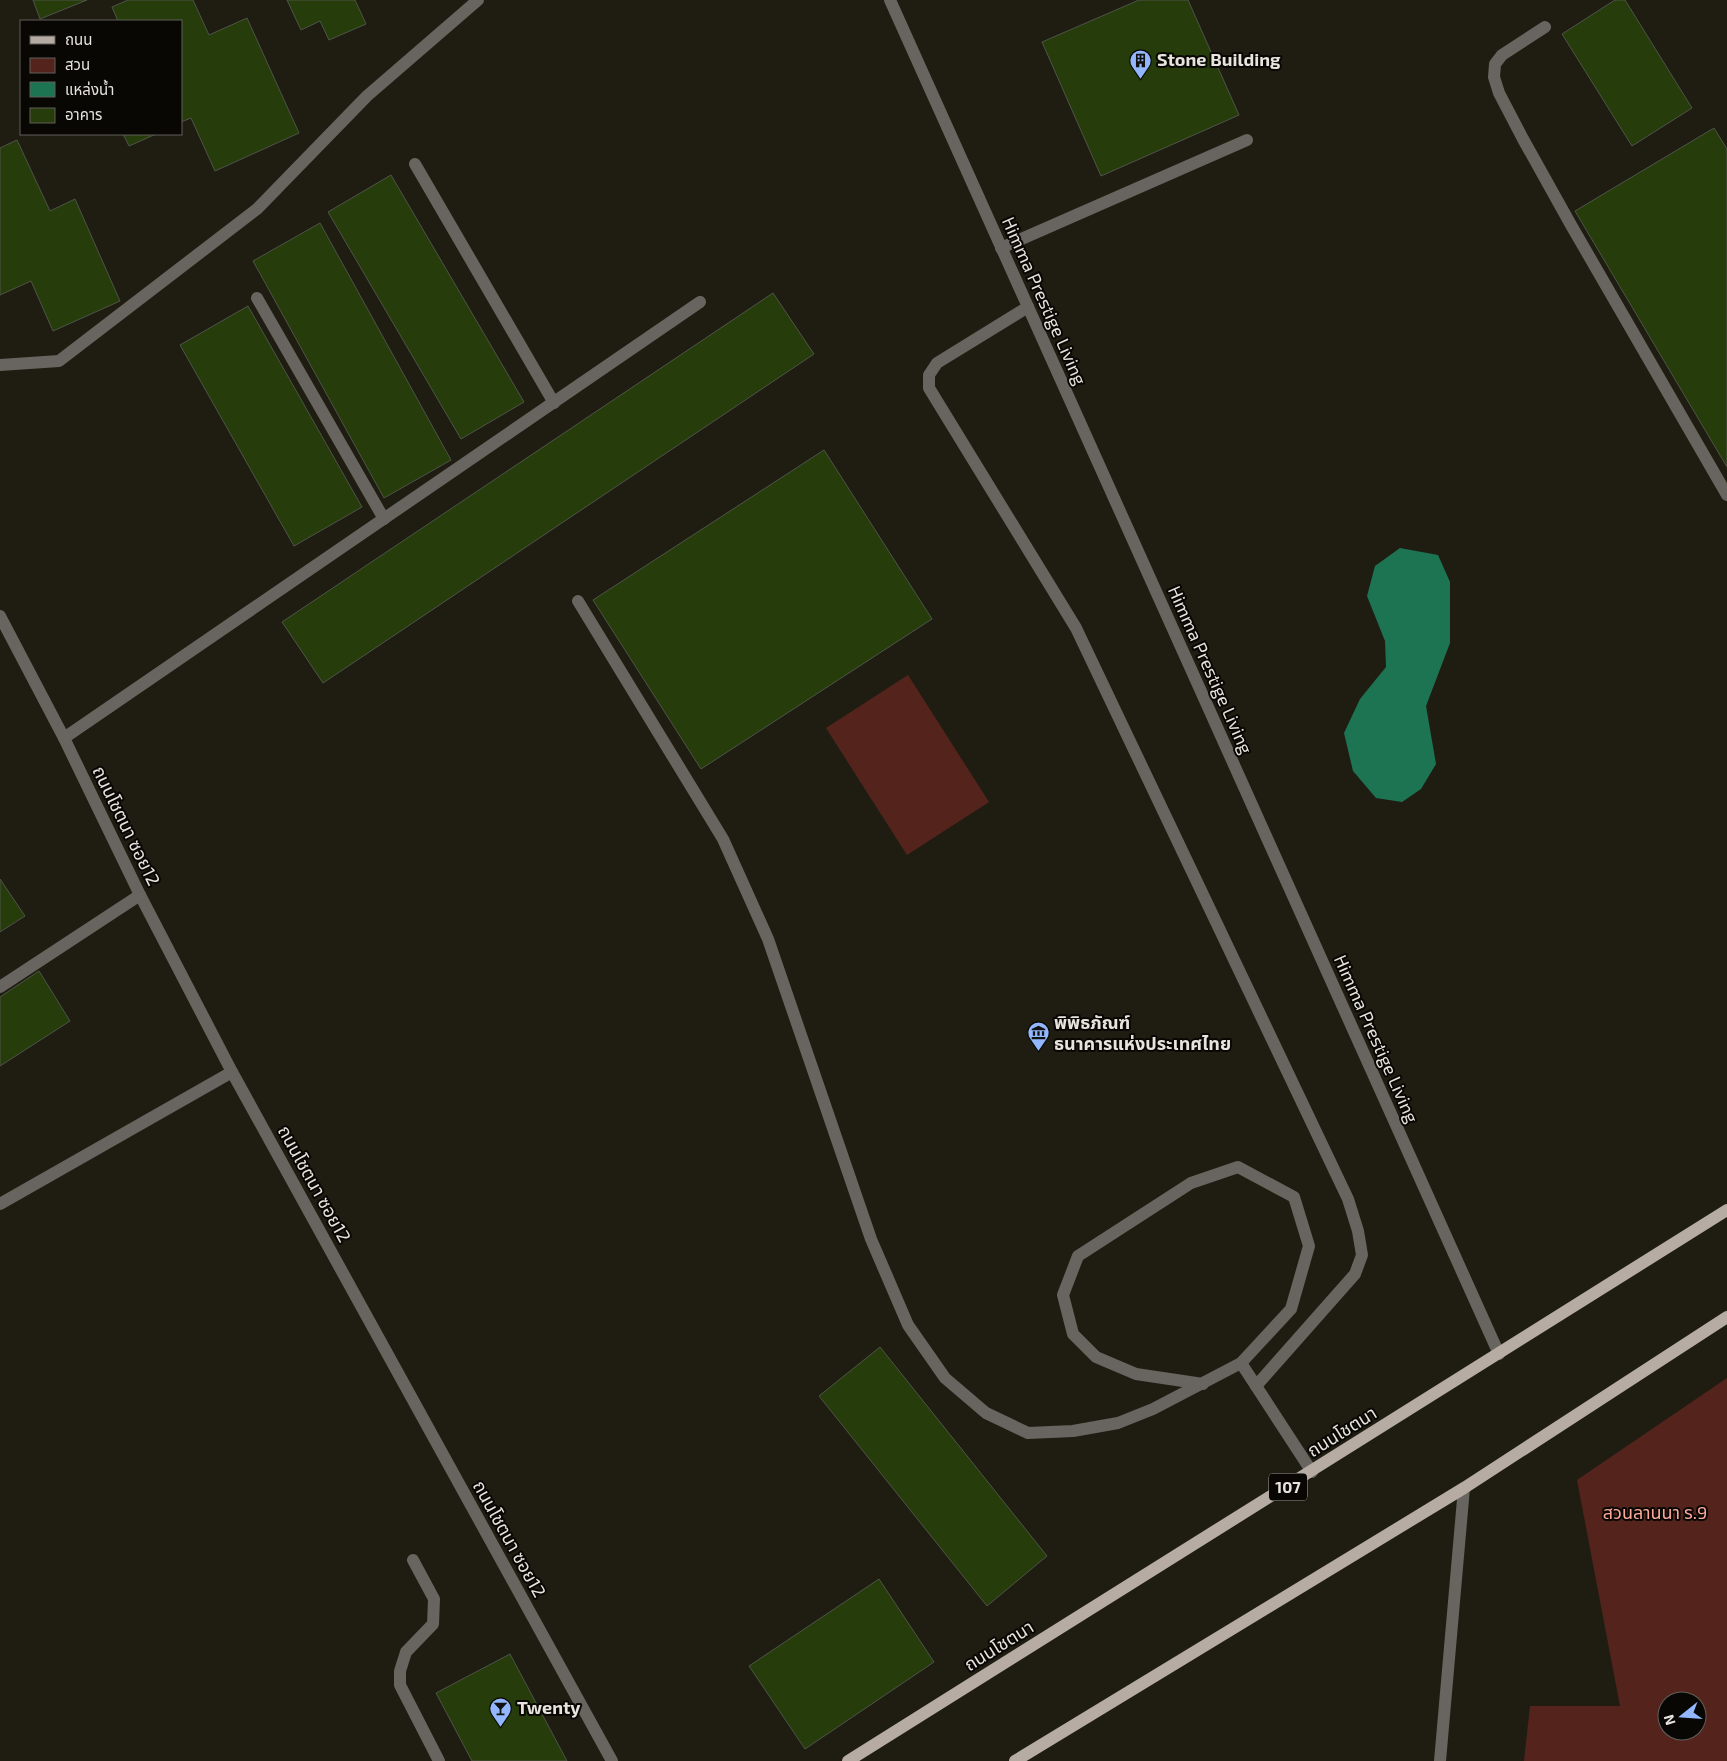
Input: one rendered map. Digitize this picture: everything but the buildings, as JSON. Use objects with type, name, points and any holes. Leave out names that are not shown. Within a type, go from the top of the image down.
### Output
[{"type":"main road","name":"ถนนโชตนา","points":[[848,1761],[1312,1472],[1727,1210]]},
{"type":"main road","points":[[1016,1761],[1464,1488],[1727,1317]]},
{"type":"street","points":[[0,365],[58,361],[257,209],[367,96],[478,0]]},
{"type":"street","name":"Himma Prestige Living","points":[[890,0],[1498,1354]]},
{"type":"street","points":[[1545,27],[1502,55],[1495,64],[1494,77],[1500,93],[1523,140],[1727,495]]},
{"type":"street","points":[[1001,248],[1247,140]]},
{"type":"street","points":[[415,164],[554,403]]},
{"type":"street","points":[[257,298],[384,519]]},
{"type":"street","points":[[64,738],[700,302]]},
{"type":"street","points":[[1028,308],[937,363],[929,375],[930,388],[1076,628],[1348,1199],[1358,1231],[1362,1255],[1355,1274],[1256,1386]]},
{"type":"street","points":[[578,601],[723,839],[768,940],[871,1239],[908,1325],[945,1378],[986,1413],[1028,1432],[1073,1431],[1118,1423],[1153,1409],[1202,1384],[1241,1363],[1291,1309],[1309,1246],[1294,1197],[1238,1167],[1191,1183],[1078,1256],[1063,1296],[1073,1334],[1096,1358],[1136,1374],[1202,1384]]},
{"type":"street","name":"ถนนโชตนา ซอย12","points":[[0,616],[64,738],[140,895],[232,1072],[612,1761]]},
{"type":"street","points":[[0,986],[140,895]]},
{"type":"street","points":[[0,1204],[232,1072]]},
{"type":"street","points":[[1241,1363],[1312,1472]]},
{"type":"street","points":[[1440,1761],[1464,1488]]},
{"type":"street","points":[[413,1560],[434,1599],[434,1624],[406,1652],[400,1671],[400,1685],[439,1761]]},
{"type":"green space","points":[[908,675],[989,802],[907,855],[826,728]]},
{"type":"green space","name":"สวนลานนา ร.9","points":[[1727,1378],[1727,1761],[1524,1761],[1530,1706],[1620,1706],[1577,1480]]},
{"type":"water","points":[[1400,548],[1438,555],[1450,582],[1450,643],[1426,706],[1436,764],[1421,789],[1402,802],[1376,798],[1353,771],[1344,733],[1360,699],[1386,667],[1385,641],[1367,596],[1375,566]]},
{"type":"place","name":"Stone Building","points":[[1141,79]]},
{"type":"place","name":"พิพิธภัณฑ์ ธนาคารแห่งประเทศไทย","points":[[1038,1052]]},
{"type":"place","name":"Twenty","points":[[501,1727]]}]
